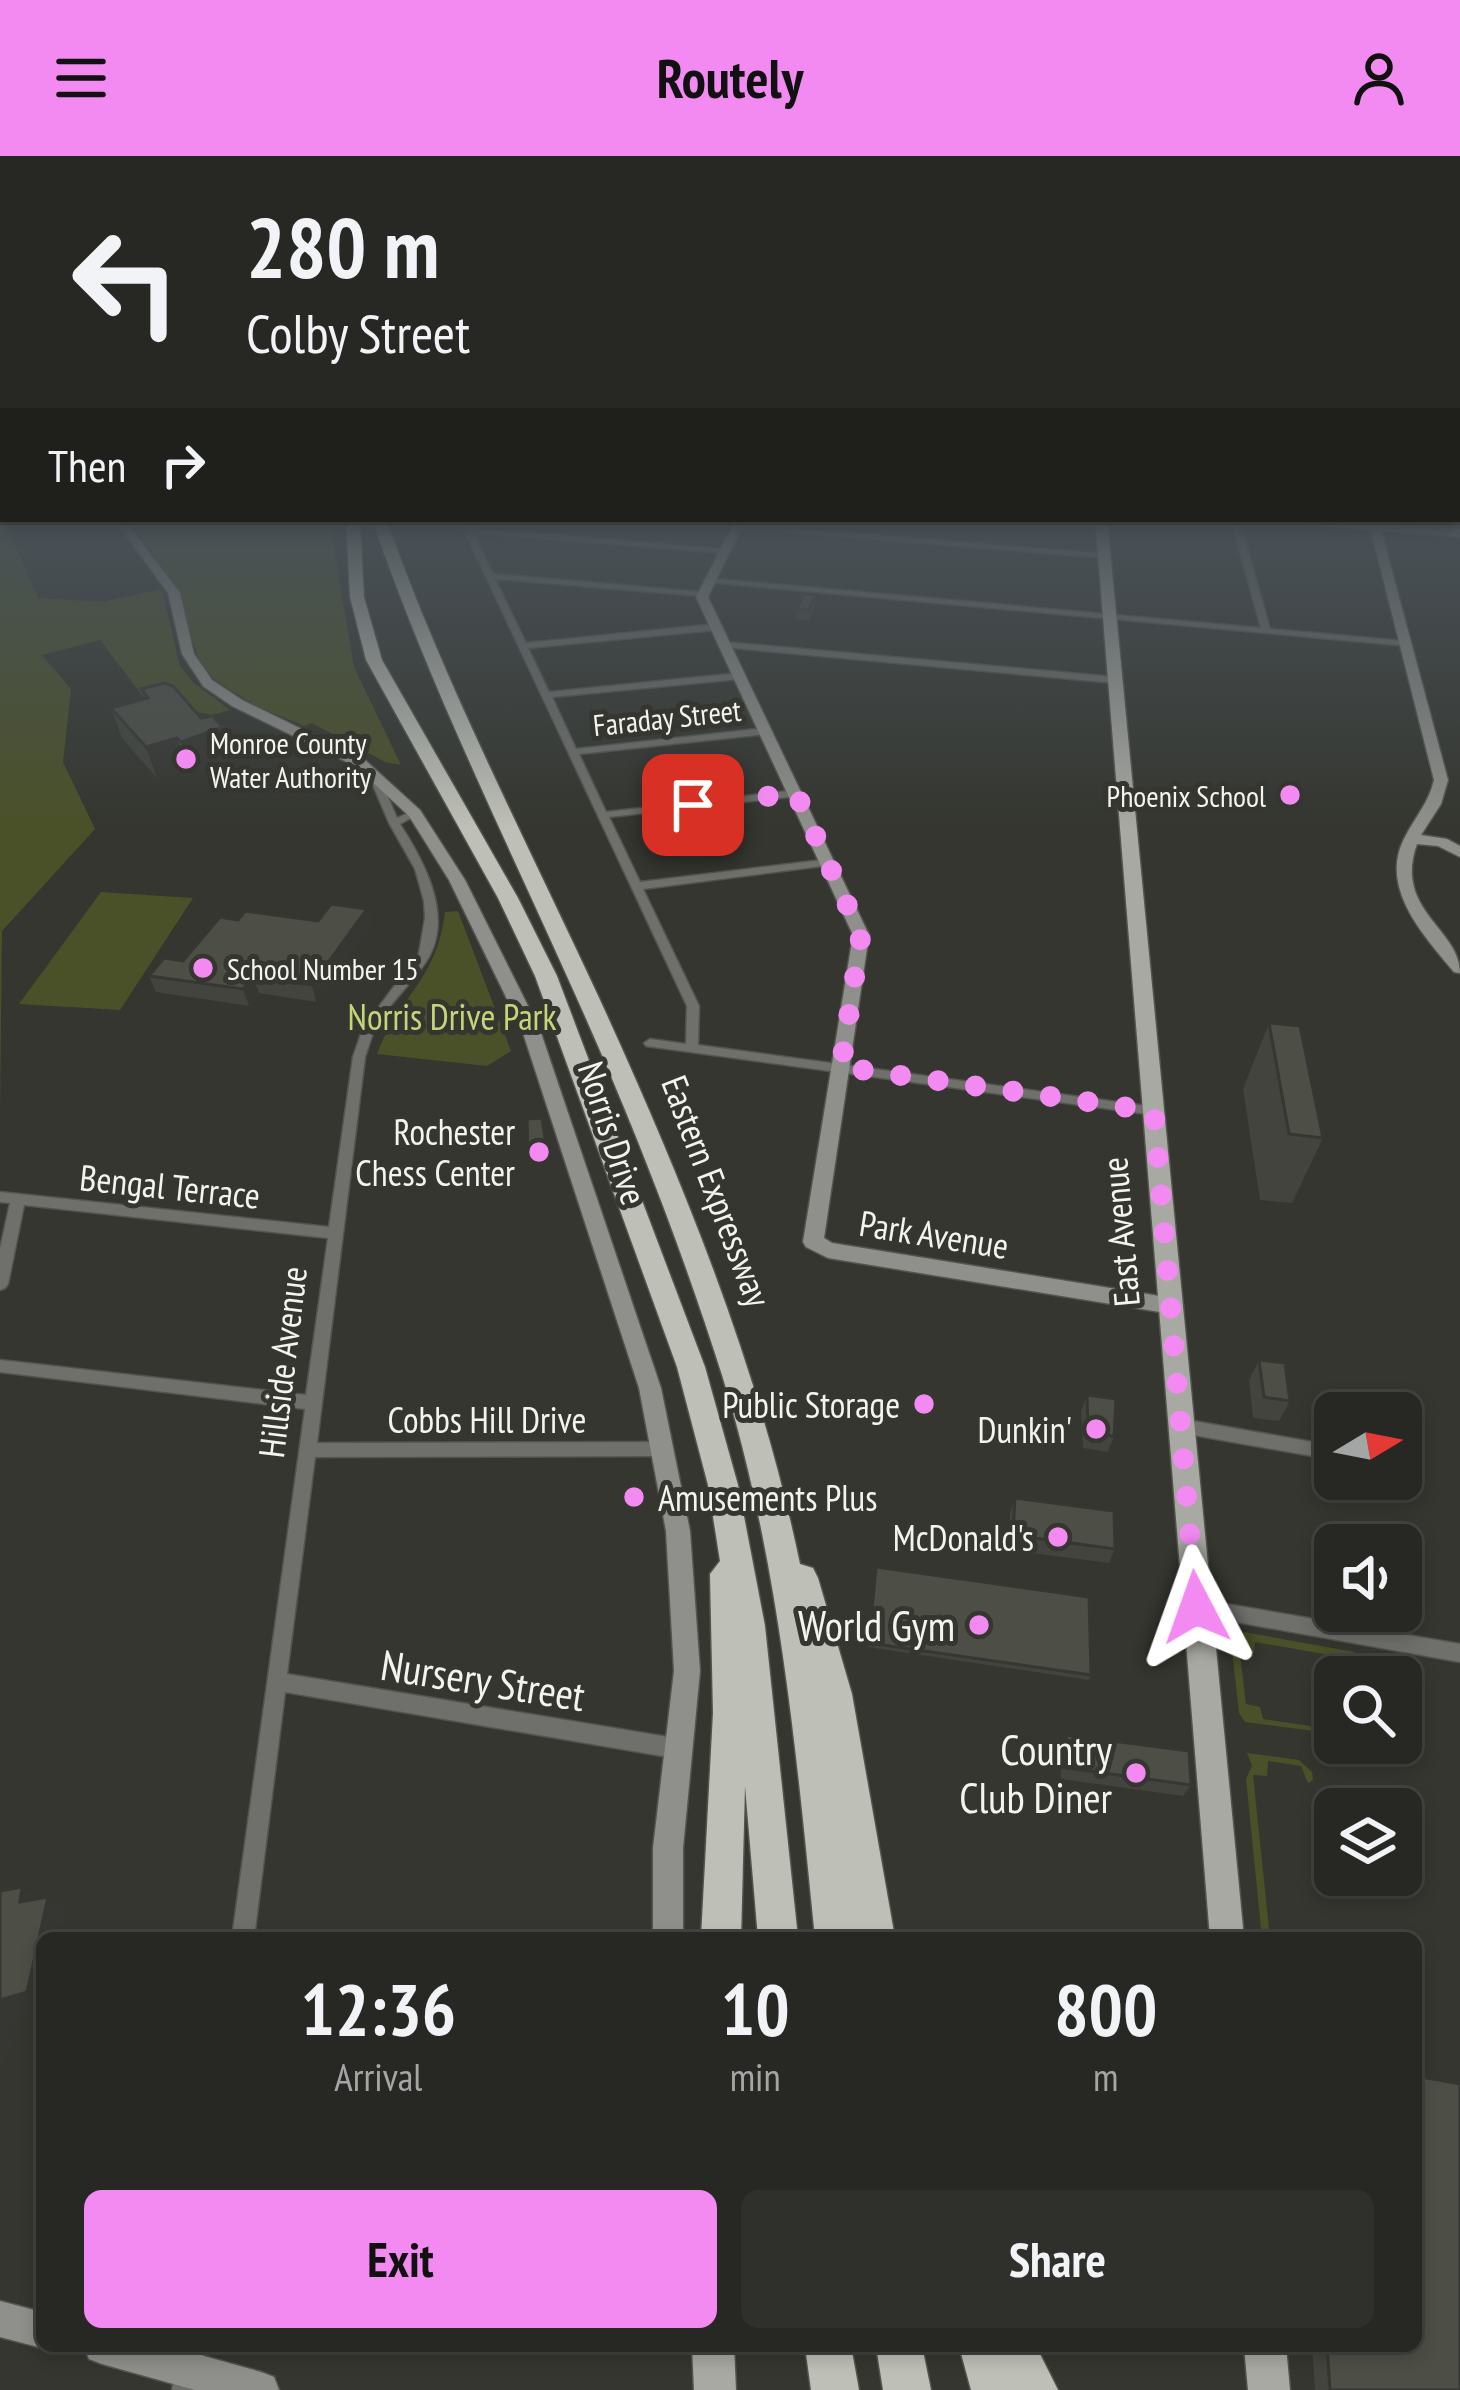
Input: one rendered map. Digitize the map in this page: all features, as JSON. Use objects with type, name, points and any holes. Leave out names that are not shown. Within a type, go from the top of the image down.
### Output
[{"type":"highway","points":[[363,620],[389,694],[502,888],[551,989],[678,1324],[723,1485],[753,1657],[777,1932]]},
{"type":"highway","name":"Eastern Expressway","points":[[414,620],[454,719],[607,1042],[698,1269],[749,1418],[797,1635],[834,1932]]},
{"type":"highway","points":[[749,1418],[830,1675],[874,1932]]},
{"type":"highway","points":[[721,1932],[730,1713],[723,1485]]},
{"type":"highway","points":[[829,2352],[835,2390]]},
{"type":"highway","points":[[900,2352],[908,2390]]},
{"type":"highway","points":[[984,2352],[994,2390]]},
{"type":"highway","points":[[1014,2352],[1034,2390]]},
{"type":"main road","name":"East Avenue","points":[[1110,620],[1226,1932]]},
{"type":"main road","points":[[712,2352],[715,2390]]},
{"type":"main road","points":[[1266,2352],[1269,2390]]},
{"type":"street","name":"Norris Drive","points":[[180,620],[188,654],[207,683],[373,773],[415,813],[457,880],[531,1030],[645,1373],[665,1449],[686,1601],[687,1671],[668,1848],[668,1932]]},
{"type":"street","points":[[511,620],[693,1006],[692,1049]]},
{"type":"street","name":"Park Avenue","points":[[714,620],[862,939],[812,1227],[814,1245],[1172,1306]]},
{"type":"street","points":[[1137,620],[1405,644]]},
{"type":"street","points":[[1263,620],[1266,631]]},
{"type":"street","points":[[1399,620],[1441,780],[1440,794],[1411,839],[1402,869],[1405,886],[1428,928],[1460,968]]},
{"type":"street","points":[[523,646],[716,627]]},
{"type":"street","points":[[725,645],[1115,680]]},
{"type":"street","points":[[547,695],[740,676]]},
{"type":"street","name":"Faraday Street","points":[[573,752],[766,730]]},
{"type":"street","name":"Hillside Avenue","points":[[244,1932],[363,1040],[430,940],[428,888],[373,773]]},
{"type":"street","points":[[603,815],[796,793]]},
{"type":"street","points":[[394,823],[415,813]]},
{"type":"street","points":[[1426,814],[1451,834],[1460,851]]},
{"type":"street","points":[[1411,839],[1442,842],[1460,851]]},
{"type":"street","points":[[638,886],[830,862]]},
{"type":"street","points":[[650,1042],[1154,1111]]},
{"type":"street","name":"Bengal Terrace","points":[[0,1197],[334,1233]]},
{"type":"street","points":[[0,1284],[18,1199]]},
{"type":"street","points":[[0,1366],[314,1403]]},
{"type":"street","points":[[1182,1426],[1314,1449]]},
{"type":"street","name":"Cobbs Hill Drive","points":[[308,1450],[665,1449]]},
{"type":"street","points":[[1196,1607],[1460,1653]]},
{"type":"street","name":"Nursery Street","points":[[275,1682],[680,1749]]},
{"type":"street","points":[[0,2319],[36,2328]]},
{"type":"street","points":[[125,2352],[261,2390]]},
{"type":"green space","points":[[0,620],[169,620],[180,666],[230,710],[212,715],[148,703],[100,640],[42,655],[71,689],[63,762],[95,829],[2,931],[0,1114]]},
{"type":"green space","points":[[187,620],[346,620],[354,667],[401,765],[385,762],[312,723],[304,726],[256,706],[214,679],[199,661]]},
{"type":"green space","points":[[101,892],[193,898],[120,1010],[19,1004]]},
{"type":"green space","name":"Norris Drive Park","points":[[458,911],[511,1051],[487,1066],[377,1054],[426,972],[445,912]]},
{"type":"green space","points":[[1244,1632],[1354,1652],[1355,1656],[1255,1642],[1254,1653],[1240,1654],[1246,1704],[1260,1707],[1263,1719],[1310,1726],[1314,1731],[1245,1722],[1239,1713],[1231,1641]]},
{"type":"green space","points":[[1247,1753],[1299,1760],[1312,1772],[1313,1780],[1308,1783],[1301,1766],[1268,1761],[1267,1776],[1253,1775],[1269,1932],[1261,1932],[1246,1779],[1252,1766]]},
{"type":"building","points":[[164,683],[173,686],[201,718],[212,716],[223,727],[181,742],[177,738],[146,747],[111,708],[148,698],[141,689]]},
{"type":"building","points":[[331,904],[367,909],[312,985],[253,977],[243,989],[149,976],[164,958],[183,961],[220,917],[238,920],[245,911],[318,921]]},
{"type":"building","points":[[1269,1023],[1300,1026],[1323,1138],[1289,1134]]},
{"type":"building","name":"Rochester Chess Center","points":[[542,1118],[547,1152],[528,1153],[527,1119]]},
{"type":"building","points":[[1259,1360],[1285,1363],[1290,1401],[1264,1397]]},
{"type":"building","points":[[1087,1395],[1116,1399],[1114,1436],[1088,1433]]},
{"type":"building","points":[[1015,1498],[1114,1511],[1115,1549],[1013,1535]]},
{"type":"building","name":"World Gym","points":[[876,1567],[1089,1597],[1091,1675],[869,1643]]},
{"type":"building","points":[[1066,1735],[1189,1751],[1191,1785],[1067,1768]]},
{"type":"building","points":[[22,1887],[20,1902],[48,1897],[40,1932],[36,1932],[27,1992],[0,2000],[0,1891]]},
{"type":"building","points":[[1422,2077],[1460,2084],[1460,2390],[1330,2390],[1327,2352],[1422,2352]]},
{"type":"place","name":"Monroe County Water Authority","points":[[186,759]]},
{"type":"place","name":"Phoenix School","points":[[1290,795]]},
{"type":"place","name":"School Number 15","points":[[203,968]]},
{"type":"place","name":"Rochester Chess Center","points":[[539,1152]]},
{"type":"place","name":"Public Storage","points":[[924,1404]]},
{"type":"place","name":"Dunkin'","points":[[1096,1429]]},
{"type":"place","name":"Amusements Plus","points":[[634,1497]]},
{"type":"place","name":"McDonald's","points":[[1058,1537]]},
{"type":"place","name":"World Gym","points":[[979,1625]]},
{"type":"place","name":"Country Club Diner","points":[[1136,1773]]},
{"type":"route","points":[[693,805],[796,793],[861,935],[841,1067],[1154,1111],[1196,1607]]}]
